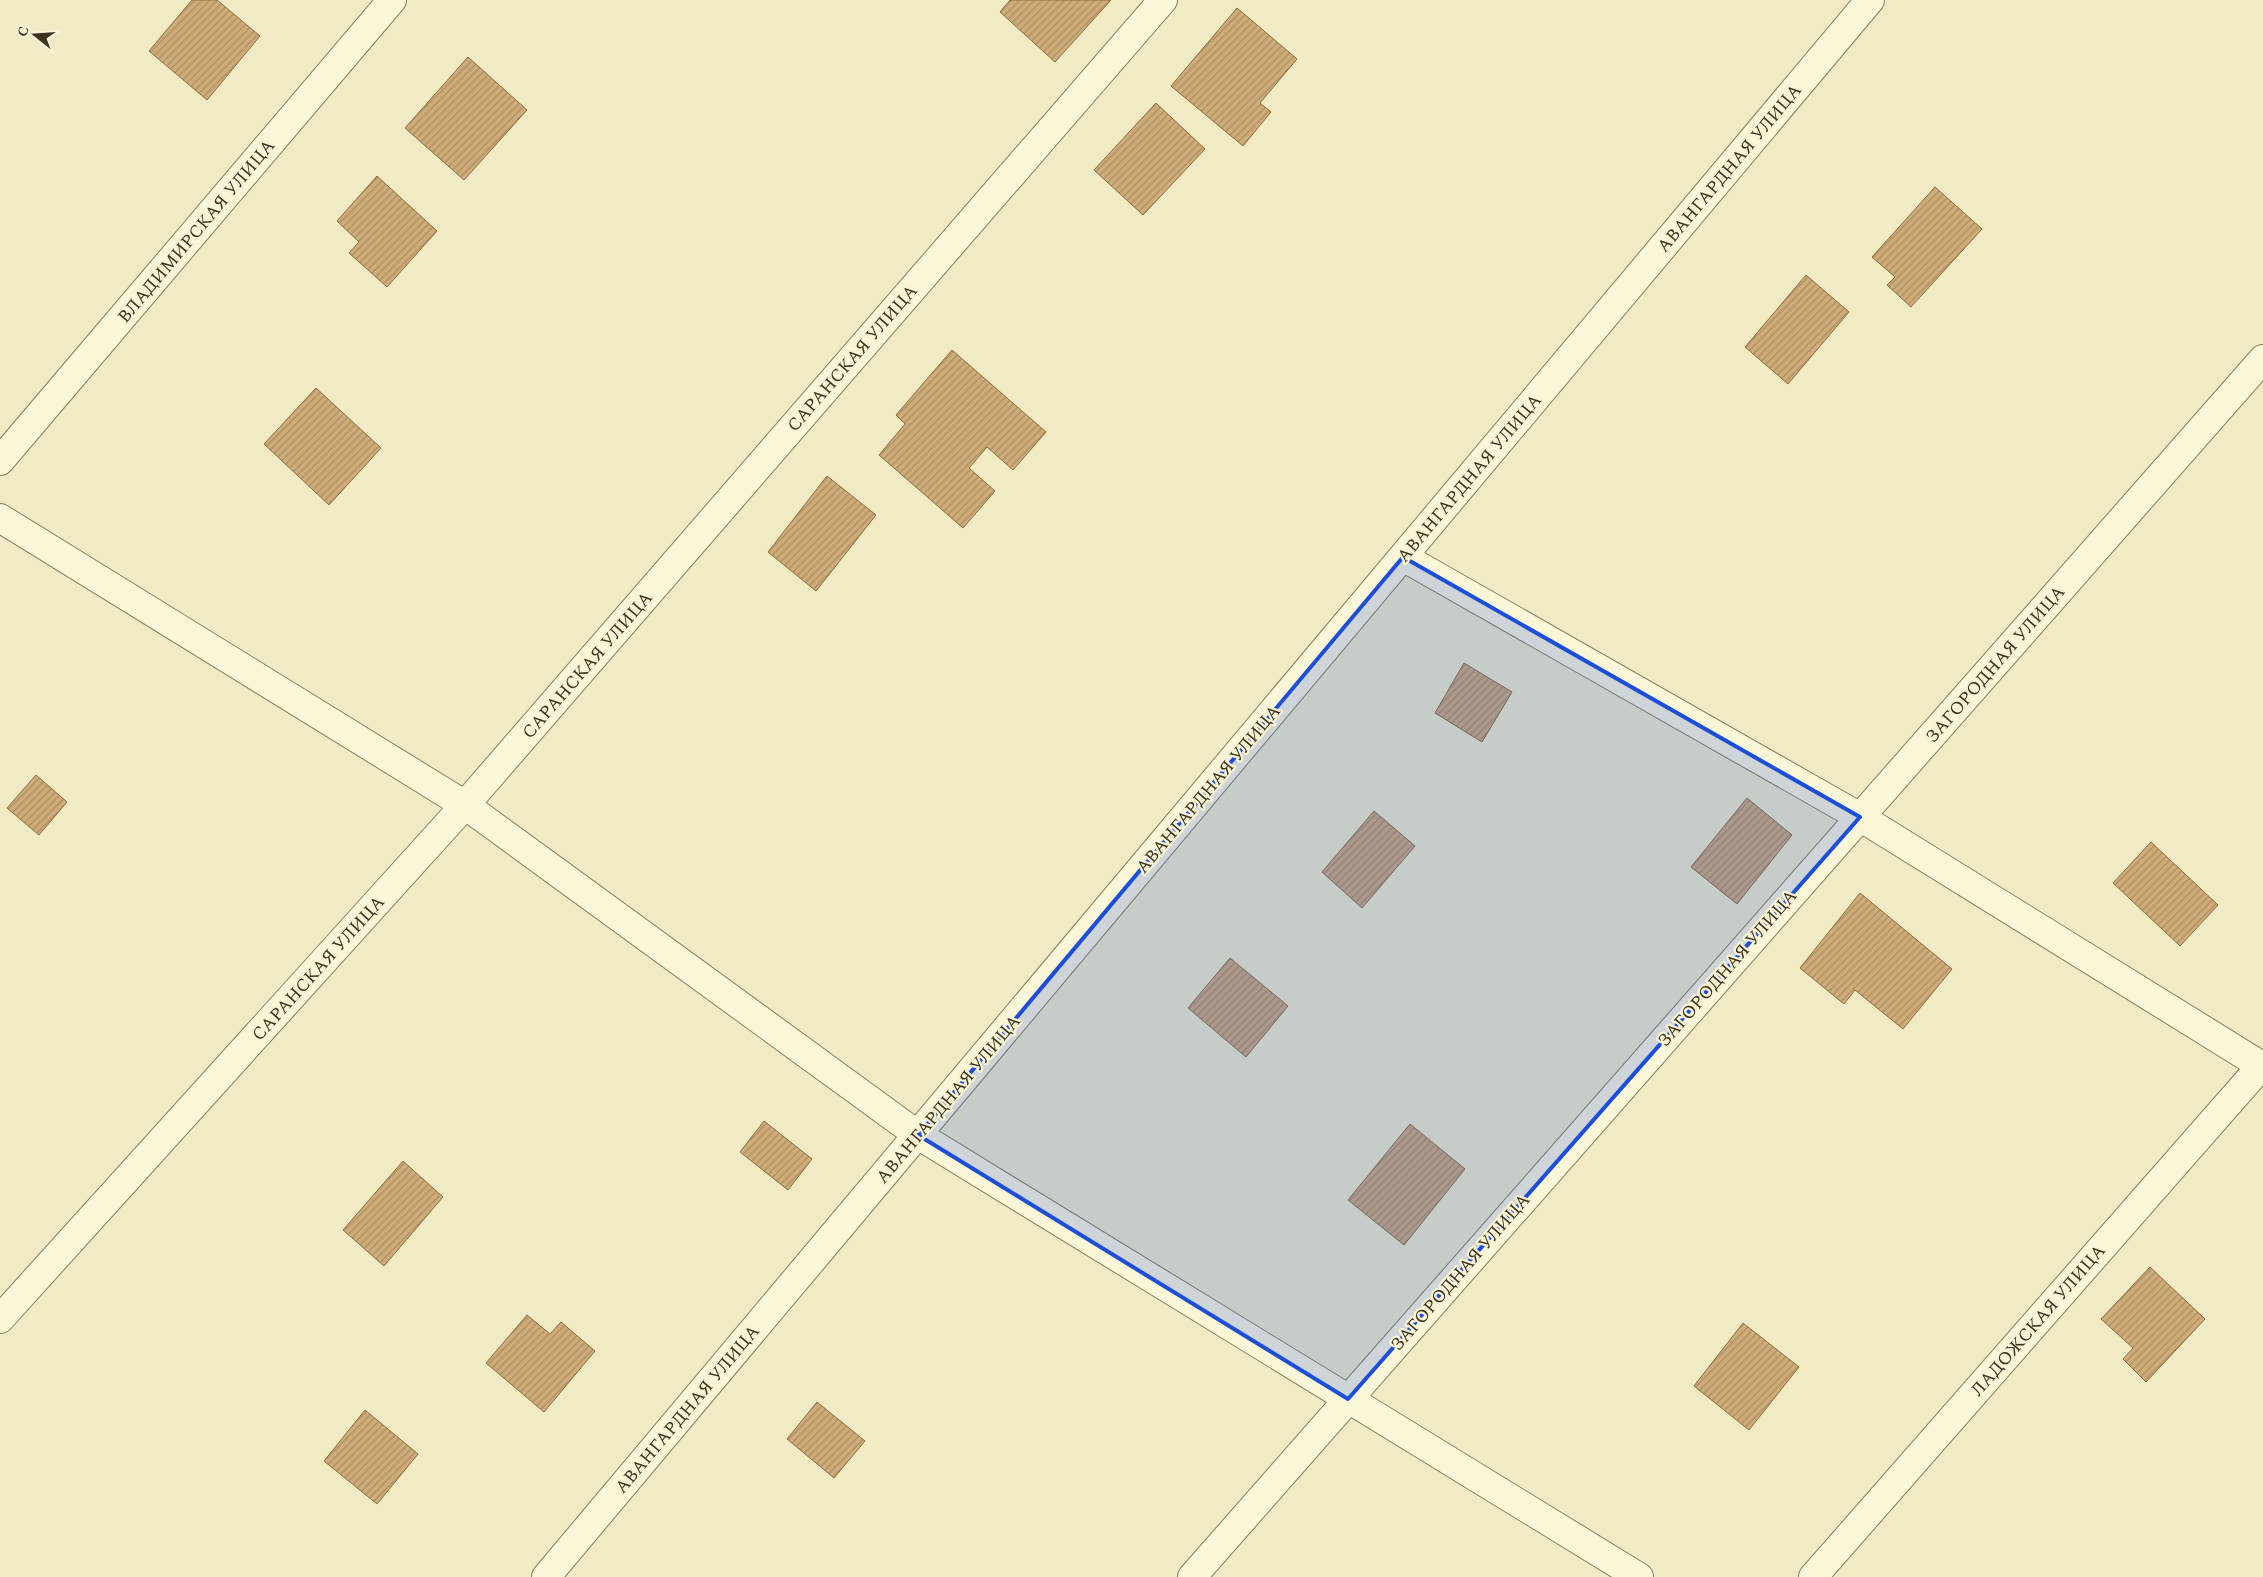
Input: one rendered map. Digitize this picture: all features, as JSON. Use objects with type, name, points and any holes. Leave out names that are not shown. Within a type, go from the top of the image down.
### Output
[{"type":"street","name":"ВЛАДИМИРСКАЯ УЛИЦА","points":[[0,461],[392,0]]},
{"type":"street","name":"САРАНСКАЯ УЛИЦА","points":[[0,1319],[465,805],[1163,0]]},
{"type":"street","name":"АВАНГАРДНАЯ УЛИЦА","points":[[546,1577],[1870,0]]},
{"type":"street","name":"ЗАГОРОДНАЯ УЛИЦА","points":[[1192,1577],[2263,359]]},
{"type":"street","points":[[0,518],[465,805],[918,1135],[1639,1577]]},
{"type":"street","points":[[1403,557],[1860,817],[2262,1065]]},
{"type":"street","name":"ЛАДОЖСКАЯ УЛИЦА","points":[[1813,1577],[2262,1065]]},
{"type":"highlighted area","points":[[1403,557],[1860,817],[1348,1399],[918,1135]]},
{"type":"building","points":[[192,0],[217,0],[260,36],[207,100],[149,51]]},
{"type":"building","points":[[1010,0],[1111,0],[1055,62],[1000,12]]},
{"type":"building","points":[[1237,8],[1297,59],[1260,103],[1271,112],[1243,146],[1171,86]]},
{"type":"building","points":[[468,57],[527,110],[464,180],[405,128]]},
{"type":"building","points":[[1156,103],[1205,149],[1143,215],[1094,170]]},
{"type":"building","points":[[377,176],[437,231],[387,287],[349,253],[359,242],[337,221]]},
{"type":"building","points":[[1935,187],[1982,229],[1911,307],[1887,285],[1895,277],[1872,257]]},
{"type":"building","points":[[1806,275],[1849,312],[1788,384],[1745,347]]},
{"type":"building","points":[[952,350],[1046,432],[1013,470],[987,447],[969,468],[995,491],[963,528],[879,455],[905,424],[896,415]]},
{"type":"building","points":[[316,388],[381,448],[329,505],[264,444]]},
{"type":"building","points":[[827,476],[876,515],[816,591],[768,552]]},
{"type":"building","points":[[1464,663],[1512,692],[1482,742],[1435,713]]},
{"type":"building","points":[[36,775],[67,802],[39,835],[7,808]]},
{"type":"building","points":[[1747,798],[1792,835],[1737,904],[1691,867]]},
{"type":"building","points":[[1374,811],[1415,846],[1362,908],[1322,872]]},
{"type":"building","points":[[2151,842],[2218,905],[2180,946],[2113,883]]},
{"type":"building","points":[[1860,893],[1952,969],[1903,1029],[1855,990],[1844,1004],[1800,968]]},
{"type":"building","points":[[1230,958],[1288,1006],[1246,1057],[1188,1008]]},
{"type":"building","points":[[764,1121],[812,1159],[788,1190],[740,1152]]},
{"type":"building","points":[[1410,1124],[1465,1169],[1404,1245],[1348,1200]]},
{"type":"building","points":[[403,1161],[443,1197],[384,1266],[343,1230]]},
{"type":"building","points":[[2150,1267],[2205,1319],[2146,1382],[2123,1359],[2133,1348],[2101,1319]]},
{"type":"building","points":[[527,1315],[550,1334],[561,1322],[595,1351],[544,1412],[486,1363]]},
{"type":"building","points":[[1743,1323],[1799,1367],[1749,1430],[1694,1386]]},
{"type":"building","points":[[817,1402],[865,1441],[834,1478],[787,1439]]},
{"type":"building","points":[[365,1410],[418,1454],[377,1504],[324,1461]]}]
